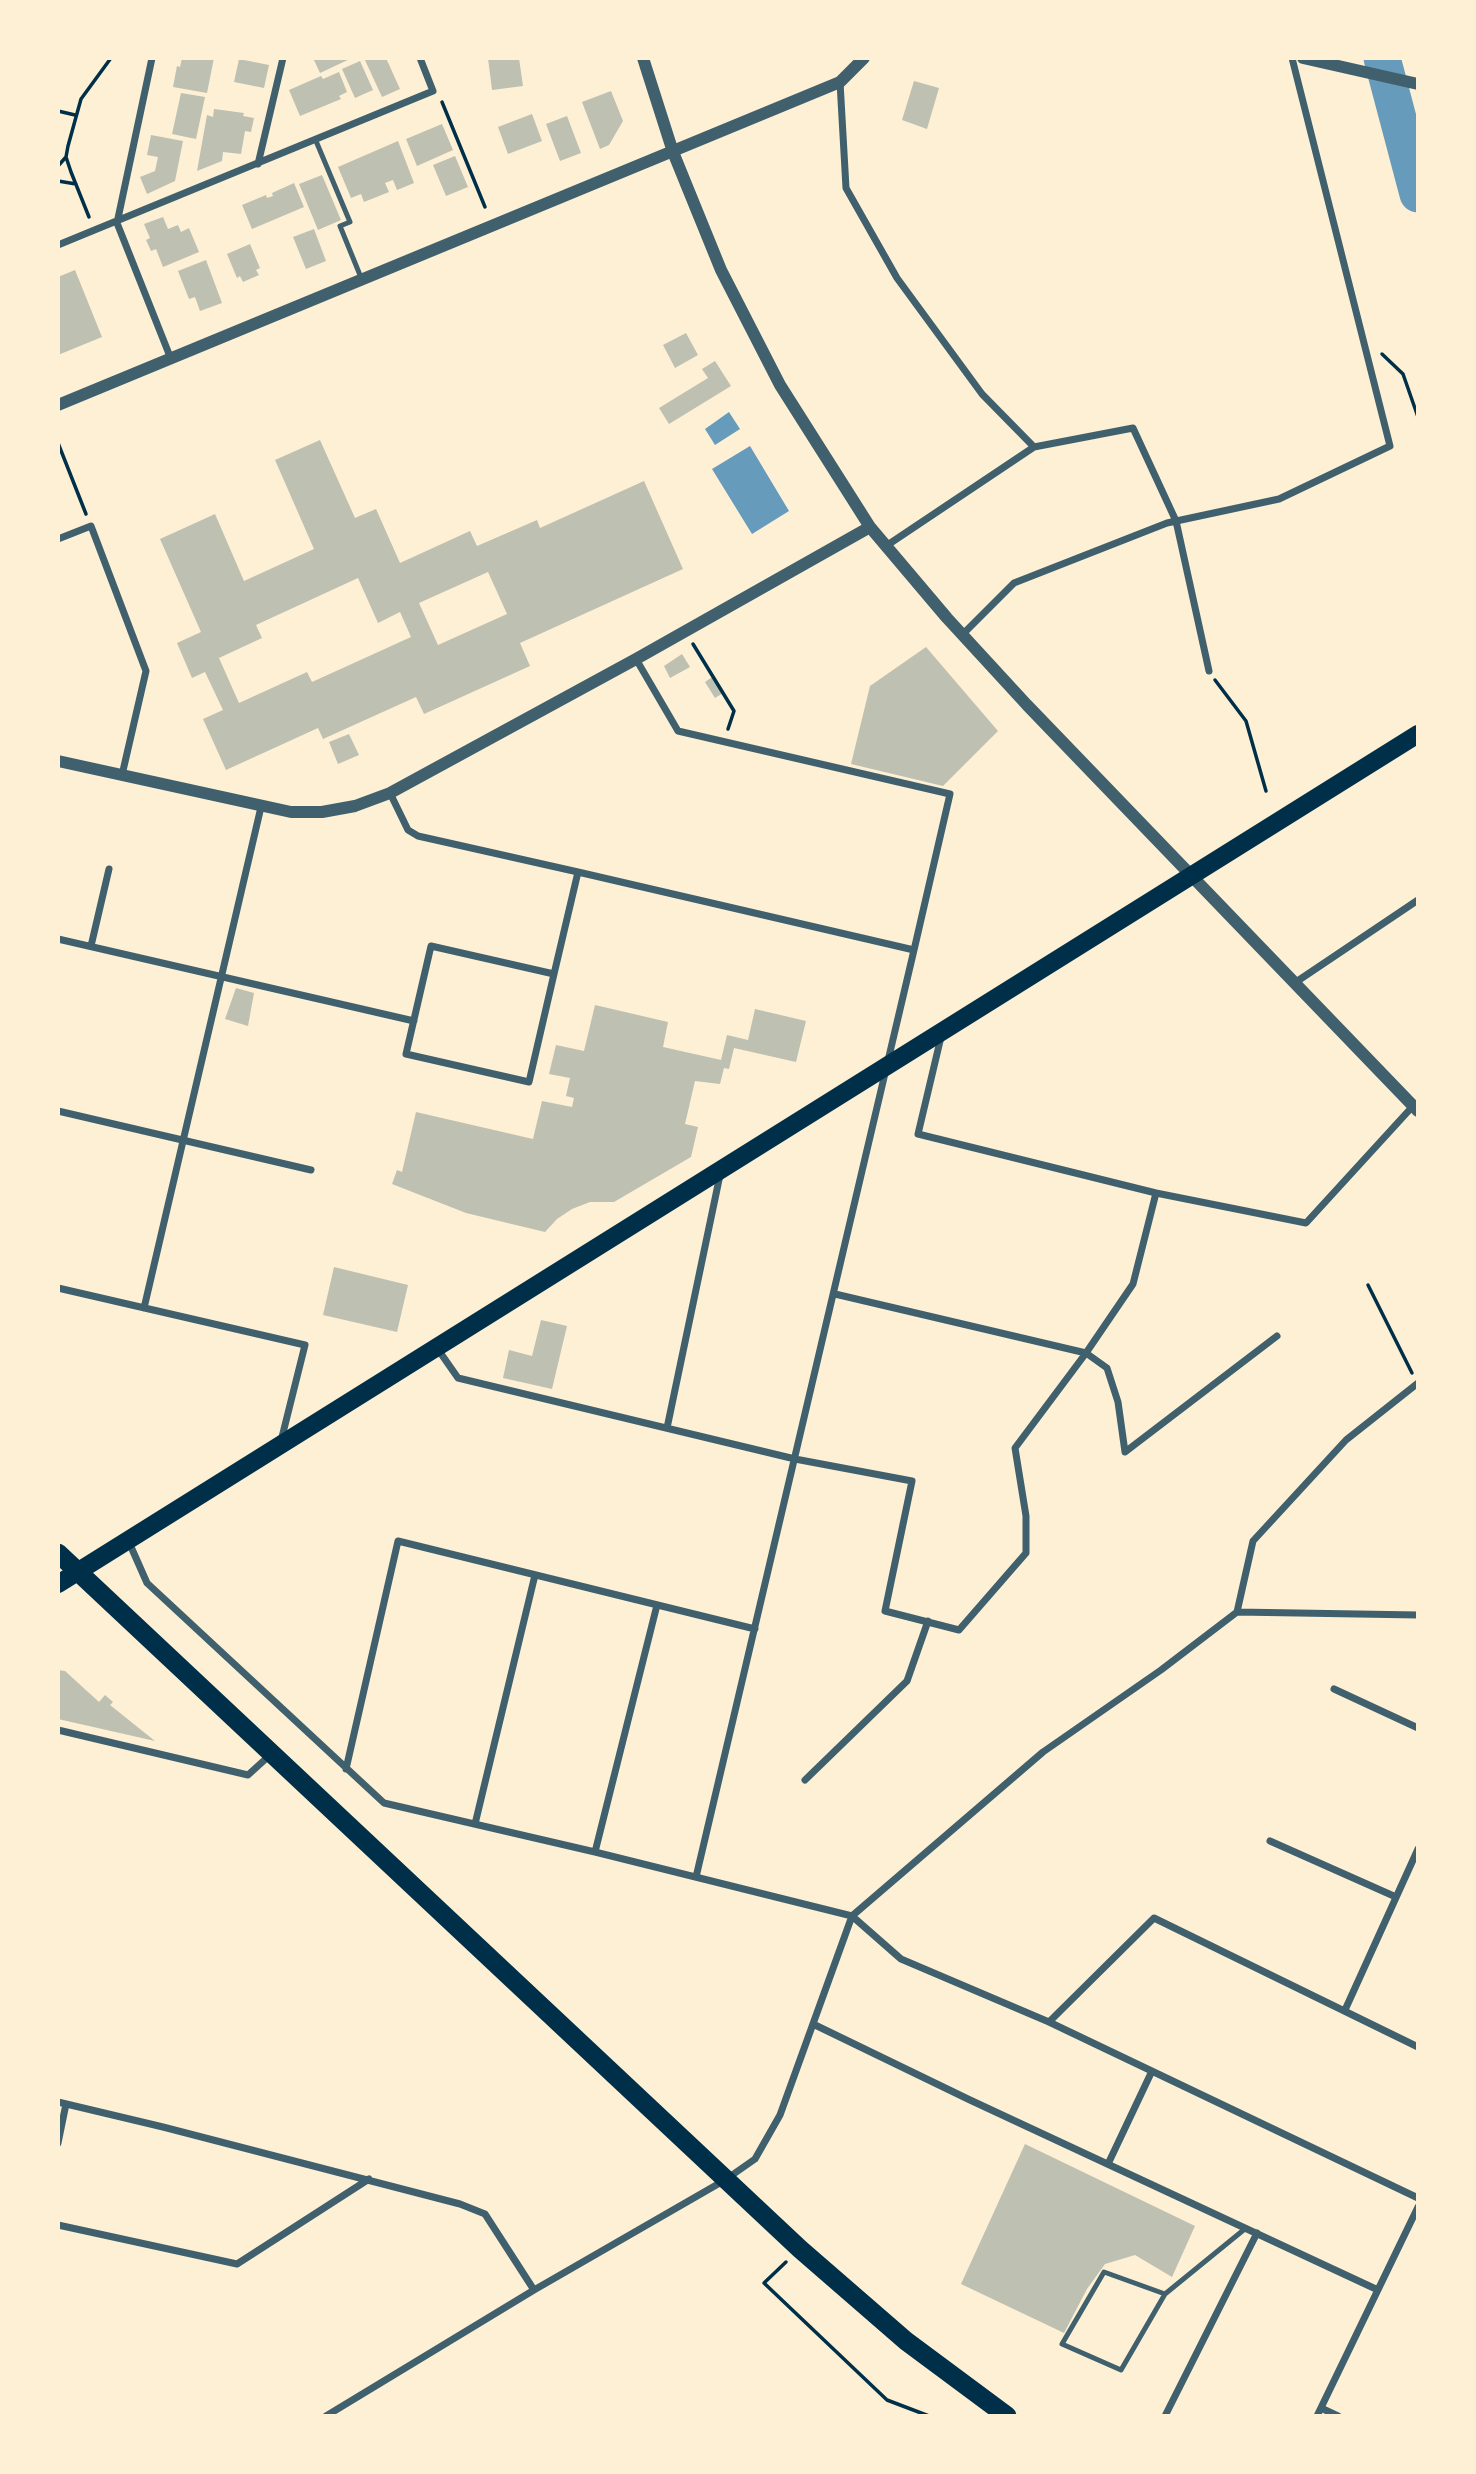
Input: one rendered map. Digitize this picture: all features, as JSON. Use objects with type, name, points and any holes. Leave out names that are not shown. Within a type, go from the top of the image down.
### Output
[{"type":"highway","points":[[58,1553],[724,2180],[906,2341],[1007,2416]]},
{"type":"main road","points":[[58,1584],[1418,734]]},
{"type":"street","points":[[152,58],[117,223],[171,359]]},
{"type":"street","points":[[258,164],[283,58]]},
{"type":"street","points":[[58,245],[433,91],[420,58]]},
{"type":"street","points":[[643,58],[673,152],[721,270],[780,385],[870,527],[962,635],[1416,1109],[1306,1223],[1156,1193],[918,1133],[941,1033]]},
{"type":"street","points":[[58,405],[840,82],[864,58]]},
{"type":"street","points":[[962,635],[1014,583],[1176,521],[1279,499],[1390,446],[1292,58]]},
{"type":"street","points":[[1303,58],[1418,85]]},
{"type":"street","points":[[840,82],[846,188],[897,278],[956,360],[982,394],[1034,447]]},
{"type":"street","points":[[886,546],[1034,447],[1133,428],[1176,521],[1209,671]]},
{"type":"street","points":[[58,539],[91,526],[146,671],[122,775]]},
{"type":"street","points":[[58,761],[291,812],[322,812],[355,806],[390,793],[870,527]]},
{"type":"street","points":[[636,659],[678,731],[950,794],[835,1294],[695,1877]]},
{"type":"street","points":[[390,793],[408,830],[418,836],[914,950]]},
{"type":"street","points":[[144,1308],[261,807]]},
{"type":"street","points":[[91,946],[109,869]]},
{"type":"street","points":[[554,974],[431,946],[406,1054],[528,1082],[554,974],[578,872]]},
{"type":"street","points":[[1296,982],[1418,900]]},
{"type":"street","points":[[58,939],[414,1021]]},
{"type":"street","points":[[58,1111],[311,1170]]},
{"type":"street","points":[[667,1428],[721,1170]]},
{"type":"street","points":[[437,1348],[458,1378],[795,1459],[912,1481],[885,1611],[959,1630],[1026,1553],[1026,1516],[1015,1448],[1086,1353],[1133,1284],[1156,1193]]},
{"type":"street","points":[[58,1288],[305,1345],[280,1446]]},
{"type":"street","points":[[835,1294],[1086,1353],[1107,1368],[1118,1402],[1125,1452],[1277,1336]]},
{"type":"street","points":[[1237,1612],[1253,1541],[1346,1440],[1418,1384]]},
{"type":"street","points":[[128,1540],[147,1583],[384,1803],[852,1916],[901,1959],[1049,2022],[1418,2199]]},
{"type":"street","points":[[346,1769],[398,1541],[755,1629]]},
{"type":"street","points":[[475,1824],[535,1575]]},
{"type":"street","points":[[595,1852],[657,1605]]},
{"type":"street","points":[[329,2416],[755,2159],[780,2115],[852,1916],[1043,1752],[1161,1671],[1237,1612],[1418,1615]]},
{"type":"street","points":[[805,1780],[907,1681],[928,1621]]},
{"type":"street","points":[[1334,1689],[1418,1728]]},
{"type":"street","points":[[58,1730],[248,1775],[271,1754]]},
{"type":"street","points":[[1270,1842],[1396,1898]]},
{"type":"street","points":[[1345,2010],[1418,1849]]},
{"type":"street","points":[[1049,2022],[1154,1918],[1418,2047]]},
{"type":"street","points":[[813,2024],[1378,2290]]},
{"type":"street","points":[[1108,2164],[1152,2071]]},
{"type":"street","points":[[58,2102],[460,2204],[485,2214],[534,2290]]},
{"type":"street","points":[[58,2143],[66,2104]]},
{"type":"street","points":[[58,2225],[237,2264],[369,2179]]},
{"type":"street","points":[[1317,2416],[1418,2207]]},
{"type":"street","points":[[1165,2416],[1258,2233]]},
{"type":"street","points":[[1321,2407],[1338,2416]]},
{"type":"lane","points":[[316,141],[350,222],[340,226],[362,280]]},
{"type":"lane","points":[[1166,2294],[1104,2272],[1062,2344],[1121,2371],[1166,2294],[1246,2228]]},
{"type":"path","points":[[58,166],[66,157],[81,99],[111,58]]},
{"type":"path","points":[[441,100],[485,207]]},
{"type":"path","points":[[58,111],[75,115]]},
{"type":"path","points":[[66,157],[89,217]]},
{"type":"path","points":[[58,181],[76,184]]},
{"type":"path","points":[[1403,374],[1418,417]]},
{"type":"path","points":[[58,443],[91,526]]},
{"type":"path","points":[[692,642],[734,712],[724,742]]},
{"type":"path","points":[[1209,671],[1246,721],[1266,790]]},
{"type":"path","points":[[1368,1285],[1418,1384]]},
{"type":"path","points":[[800,2249],[764,2284],[887,2400],[929,2416]]},
{"type":"water","points":[[729,412],[740,429],[715,445],[705,429]]},
{"type":"water","points":[[750,446],[789,511],[752,534],[712,469]]},
{"type":"building","points":[[182,58],[214,58],[207,93],[173,87],[177,66],[180,67]]},
{"type":"building","points":[[313,58],[352,58],[320,73]]},
{"type":"building","points":[[364,58],[386,58],[400,89],[382,97]]},
{"type":"building","points":[[488,58],[519,58],[523,86],[492,90]]},
{"type":"building","points":[[239,59],[269,65],[264,88],[234,82]]},
{"type":"building","points":[[360,61],[373,90],[355,98],[342,69]]},
{"type":"building","points":[[339,72],[347,92],[339,96],[341,99],[300,116],[289,90],[321,76],[323,79]]},
{"type":"building","points":[[914,81],[939,88],[927,129],[902,120]]},
{"type":"building","points":[[611,91],[623,121],[609,145],[600,149],[582,102]]},
{"type":"building","points":[[181,93],[205,97],[196,139],[172,134]]},
{"type":"building","points":[[214,109],[244,113],[243,116],[254,118],[251,132],[245,131],[241,154],[223,152],[222,161],[197,171],[207,115],[213,117]]},
{"type":"building","points":[[532,114],[542,141],[508,154],[498,127]]},
{"type":"building","points":[[567,116],[581,153],[560,161],[546,124]]},
{"type":"building","points":[[442,124],[453,150],[417,166],[406,139]]},
{"type":"building","points":[[151,135],[183,141],[175,181],[147,194],[140,177],[155,171],[158,157],[147,155]]},
{"type":"building","points":[[398,141],[414,183],[397,190],[393,180],[385,183],[389,192],[364,202],[361,194],[351,198],[338,167]]},
{"type":"building","points":[[455,156],[468,187],[446,196],[433,165]]},
{"type":"building","points":[[322,175],[341,220],[318,230],[299,184]]},
{"type":"building","points":[[294,183],[304,207],[252,229],[242,205],[266,195],[267,198],[273,196],[272,193]]},
{"type":"building","points":[[163,217],[168,229],[178,225],[181,232],[189,228],[199,252],[163,267],[156,249],[151,251],[146,240],[150,238],[144,224]]},
{"type":"building","points":[[314,229],[326,261],[306,269],[293,237]]},
{"type":"building","points":[[250,244],[260,268],[256,270],[259,275],[243,282],[240,276],[237,278],[227,254]]},
{"type":"building","points":[[206,260],[222,303],[200,311],[195,297],[189,299],[178,271]]},
{"type":"building","points":[[75,270],[102,337],[58,355],[58,277]]},
{"type":"building","points":[[686,333],[698,355],[675,368],[663,345]]},
{"type":"building","points":[[715,361],[731,386],[669,424],[659,408],[708,378],[702,369]]},
{"type":"building","points":[[320,440],[355,518],[376,509],[400,563],[470,531],[477,546],[537,520],[540,528],[644,481],[683,569],[520,643],[530,666],[424,714],[416,697],[323,739],[318,728],[226,770],[203,719],[223,710],[205,672],[192,678],[177,643],[201,632],[160,539],[215,514],[244,581],[314,549],[275,460]],"holes":[[[488,572],[507,614],[438,645],[419,603]],[[358,578],[378,623],[400,612],[411,637],[312,682],[307,672],[239,703],[219,658],[262,638],[256,625]]]},
{"type":"building","points":[[926,647],[998,731],[943,786],[851,764],[870,686]]},
{"type":"building","points":[[682,654],[690,667],[670,678],[664,666]]},
{"type":"building","points":[[714,676],[723,693],[715,698],[705,682]]},
{"type":"building","points":[[349,734],[359,755],[338,764],[329,742]]},
{"type":"building","points":[[236,988],[254,993],[248,1026],[225,1019]]},
{"type":"building","points":[[595,1005],[668,1022],[663,1047],[721,1060],[727,1035],[748,1040],[755,1009],[806,1021],[796,1062],[734,1048],[729,1069],[724,1068],[720,1084],[695,1081],[685,1124],[698,1127],[691,1157],[614,1202],[590,1202],[572,1209],[557,1219],[545,1232],[466,1213],[392,1184],[397,1170],[402,1172],[416,1112],[533,1139],[542,1101],[572,1107],[574,1098],[566,1096],[570,1078],[549,1074],[556,1045],[584,1051]]},
{"type":"building","points":[[334,1267],[408,1285],[397,1332],[323,1315]]},
{"type":"building","points":[[541,1320],[567,1326],[552,1389],[503,1378],[509,1350],[532,1356]]},
{"type":"building","points":[[58,1670],[65,1671],[99,1702],[105,1695],[113,1702],[110,1705],[155,1741],[58,1719]]},
{"type":"building","points":[[1025,2144],[1195,2226],[1172,2277],[1135,2255],[1105,2264],[1087,2289],[1064,2333],[961,2284]]},
{"type":"waterway","points":[[1382,58],[1418,194]]}]
